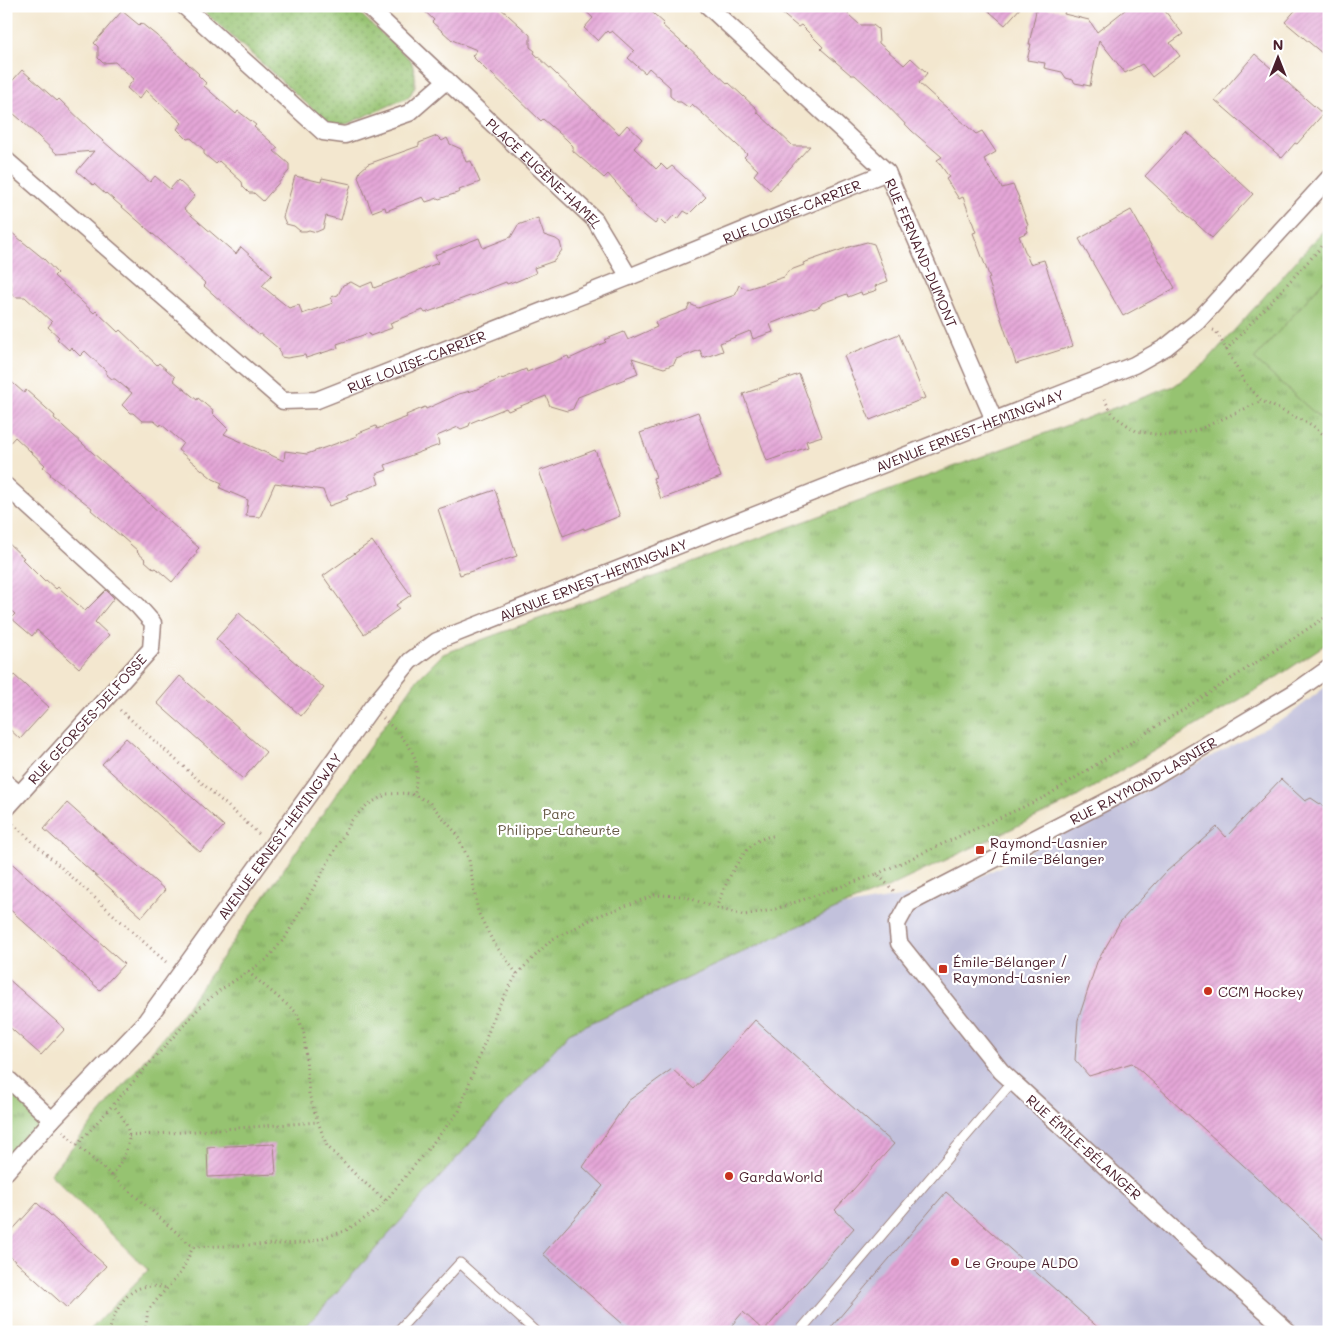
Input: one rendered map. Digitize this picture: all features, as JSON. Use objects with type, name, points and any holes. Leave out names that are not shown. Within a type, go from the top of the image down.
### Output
[{"type":"street","points":[[184,6],[323,132],[345,135],[409,113],[447,80]]},
{"type":"street","name":"PLACE EUGÈNE-HAMEL","points":[[368,6],[595,220],[629,277]]},
{"type":"street","name":"RUE FERNAND-DUMONT","points":[[708,6],[887,172],[994,420]]},
{"type":"street","name":"RUE LOUISE-CARRIER","points":[[6,160],[283,401],[317,400],[629,277],[887,172]]},
{"type":"street","name":"AVENUE ERNEST-HEMINGWAY","points":[[6,1172],[52,1120],[143,1025],[372,707],[410,661],[437,641],[1134,366],[1166,346],[1197,322],[1329,178]]},
{"type":"street","name":"RUE GEORGES-DELFOSSE","points":[[6,486],[138,606],[153,623],[151,648],[6,809]]},
{"type":"street","name":"RUE RAYMOND-LASNIER","points":[[908,904],[1148,780],[1295,692],[1329,668]]},
{"type":"street","points":[[6,783],[19,794]]},
{"type":"street","name":"RUE ÉMILE-BÉLANGER","points":[[908,904],[898,924],[899,943],[1001,1071],[1289,1332]]},
{"type":"street","points":[[6,1077],[52,1120]]},
{"type":"lane","points":[[800,1332],[1012,1082]]},
{"type":"lane","points":[[397,1332],[460,1264],[536,1332]]},
{"type":"path","points":[[1226,350],[1329,238]]},
{"type":"path","points":[[1197,322],[1216,332],[1245,383],[1262,401],[1312,425],[1329,440]]},
{"type":"path","points":[[1104,400],[1114,416],[1136,431],[1160,435],[1180,435],[1200,429],[1262,401]]},
{"type":"path","points":[[52,1120],[77,1146],[193,1247],[306,1242],[345,1231],[378,1210],[459,1112],[497,1010],[517,974],[551,940],[598,916],[654,895],[684,896],[716,908],[744,915],[773,910],[877,874],[1045,797],[1329,615]]},
{"type":"path","points":[[372,707],[411,749],[416,764],[415,795]]},
{"type":"path","points":[[122,712],[272,846]]},
{"type":"path","points":[[77,1146],[200,1007],[220,990],[266,960],[285,938],[352,820],[367,805],[387,794],[406,793],[429,802],[456,833],[470,860],[478,912],[493,942],[517,974]]},
{"type":"path","points":[[15,826],[180,974]]},
{"type":"path","points":[[716,908],[728,880],[742,856],[754,843],[768,836],[774,836]]},
{"type":"path","points":[[877,874],[908,904]]},
{"type":"path","points":[[248,972],[297,1013],[304,1034],[310,1094],[327,1146],[358,1178],[386,1201]]},
{"type":"path","points":[[112,1176],[129,1146],[126,1124],[121,1114],[113,1105]]},
{"type":"path","points":[[129,1136],[318,1122]]},
{"type":"path","points":[[145,1332],[148,1310],[182,1271],[193,1247]]},
{"type":"path","points":[[108,1332],[114,1314],[126,1298],[136,1290],[153,1286],[167,1288]]},
{"type":"shaded area","points":[[1329,684],[1329,1332],[301,1332],[569,1033],[840,907],[961,887],[1287,717]]},
{"type":"green space","points":[[198,6],[352,6],[411,60],[415,73],[415,86],[409,97],[347,124],[336,124],[326,121]]},
{"type":"green space","name":"Parc Philippe-Laheurte","points":[[1329,224],[1329,642],[1274,679],[1070,801],[883,890],[840,907],[569,1033],[301,1332],[88,1332],[148,1270],[50,1174],[180,1017],[415,682],[443,654],[1174,386],[1206,362]]},
{"type":"green space","points":[[1329,275],[1329,426],[1254,359]]},
{"type":"green space","points":[[6,1078],[52,1120],[6,1172]]},
{"type":"building","points":[[419,6],[498,6],[530,35],[530,47],[535,51],[534,53],[619,134],[627,125],[642,139],[634,148],[656,169],[661,164],[667,170],[672,166],[706,197],[689,214],[684,211],[678,219],[674,215],[665,225],[659,219],[655,224],[635,208],[629,198],[608,174],[604,178],[573,151],[573,146],[566,139],[543,119],[541,121],[488,72],[472,56],[477,50],[452,40],[432,22],[434,20]]},
{"type":"building","points":[[580,6],[645,6],[664,23],[662,25],[757,109],[757,112],[793,146],[810,146],[770,190],[754,175],[758,170],[744,157],[747,154],[692,104],[689,108],[670,96],[670,87],[649,68],[645,73],[628,58],[634,51],[612,31],[609,33],[607,31],[598,41],[584,28],[593,18]]},
{"type":"building","points":[[773,6],[839,6],[860,25],[873,25],[878,29],[879,43],[904,65],[911,58],[927,73],[919,83],[976,134],[982,131],[996,152],[984,159],[1002,188],[1013,185],[1028,225],[1026,226],[1028,232],[1019,236],[1030,264],[1044,260],[1073,346],[1016,364],[988,279],[990,278],[973,233],[976,232],[963,197],[959,199],[946,179],[949,177],[937,160],[942,157],[912,131],[855,75],[851,75],[821,49],[823,47],[801,25],[798,27]]},
{"type":"building","points":[[983,6],[1022,6],[1005,25]]},
{"type":"building","points":[[1037,6],[1065,11],[1064,14],[1089,20],[1097,32],[1130,6],[1161,6],[1183,34],[1170,43],[1180,56],[1152,77],[1142,64],[1125,73],[1099,40],[1090,86],[1075,83],[1073,80],[1066,78],[1062,72],[1044,68],[1045,63],[1027,60]]},
{"type":"building","points":[[1299,6],[1329,6],[1329,59],[1285,22]]},
{"type":"building","points":[[122,11],[162,40],[199,74],[206,83],[204,86],[236,114],[238,111],[256,125],[254,127],[278,148],[274,151],[289,164],[289,171],[263,201],[254,193],[249,193],[243,187],[242,182],[219,161],[216,164],[204,154],[204,150],[191,138],[187,139],[177,129],[182,123],[146,90],[139,99],[127,88],[134,79],[115,62],[103,63],[98,58],[98,47],[94,43]]},
{"type":"building","points":[[1255,54],[1323,114],[1282,158],[1215,100]]},
{"type":"building","points":[[22,70],[57,101],[59,99],[95,134],[150,182],[155,176],[170,189],[178,180],[195,196],[184,209],[236,254],[241,247],[272,275],[262,286],[289,308],[299,305],[302,314],[333,303],[331,297],[338,295],[343,285],[351,282],[360,287],[372,282],[374,288],[438,263],[435,255],[479,238],[483,248],[511,237],[518,225],[538,218],[544,235],[560,242],[562,250],[554,261],[534,268],[536,273],[515,282],[507,284],[506,282],[425,313],[423,310],[390,323],[392,328],[370,336],[369,333],[337,344],[338,348],[306,358],[305,355],[281,357],[279,349],[261,334],[259,335],[204,286],[206,284],[184,261],[106,193],[77,171],[94,151],[57,154],[21,120],[6,109],[6,88]]},
{"type":"building","points":[[1186,132],[1253,194],[1212,238],[1145,176]]},
{"type":"building","points":[[437,136],[442,141],[447,138],[450,144],[461,149],[466,162],[471,161],[480,182],[459,190],[460,192],[439,199],[426,202],[423,197],[386,211],[385,207],[372,212],[358,177],[360,171],[368,164],[419,146],[419,143]]},
{"type":"building","points":[[295,176],[321,182],[322,178],[351,184],[341,220],[326,216],[323,229],[316,232],[309,230],[300,231],[294,226],[286,224],[283,217]]},
{"type":"building","points":[[1131,210],[1175,288],[1123,316],[1079,239]]},
{"type":"building","points":[[6,228],[44,259],[57,273],[54,276],[94,313],[96,311],[118,332],[120,330],[157,365],[159,363],[175,377],[173,380],[213,411],[212,413],[228,429],[224,434],[284,461],[285,451],[307,454],[357,436],[356,434],[376,426],[377,429],[407,417],[406,415],[425,407],[426,409],[459,394],[478,389],[526,369],[527,372],[568,356],[569,359],[606,342],[604,340],[624,332],[628,340],[657,327],[655,322],[687,310],[690,304],[698,308],[735,295],[739,285],[747,289],[784,277],[788,271],[804,265],[803,263],[852,246],[867,242],[874,244],[888,281],[875,286],[877,290],[862,295],[861,292],[848,297],[847,294],[822,303],[814,309],[811,308],[770,324],[773,332],[753,339],[750,331],[720,343],[723,351],[703,358],[700,350],[676,359],[674,364],[664,368],[632,358],[638,373],[578,397],[573,409],[567,411],[550,406],[546,396],[508,411],[506,408],[470,423],[469,426],[461,429],[458,427],[437,436],[439,445],[385,465],[387,470],[376,474],[379,484],[346,496],[348,499],[329,506],[323,490],[275,483],[260,517],[246,516],[248,500],[220,488],[222,483],[213,479],[178,450],[183,443],[161,424],[160,426],[154,421],[142,421],[133,413],[130,413],[122,405],[132,393],[106,374],[106,371],[85,351],[80,356],[71,347],[69,350],[48,327],[52,322],[25,297],[16,297],[11,293],[11,284],[6,280]]},
{"type":"building","points":[[899,334],[925,398],[870,420],[844,356]]},
{"type":"building","points":[[799,374],[822,436],[806,441],[808,447],[767,461],[743,394]]},
{"type":"building","points":[[6,377],[24,393],[26,390],[55,416],[54,418],[199,548],[196,551],[197,553],[172,582],[144,560],[138,551],[91,510],[92,508],[50,475],[43,467],[45,465],[15,437],[6,447]]},
{"type":"building","points":[[698,412],[721,477],[661,499],[653,478],[656,477],[640,433]]},
{"type":"building","points":[[595,450],[620,516],[563,536],[539,471]]},
{"type":"building","points":[[495,490],[517,556],[460,575],[438,509]]},
{"type":"building","points":[[6,541],[45,582],[46,580],[56,589],[58,587],[85,611],[106,590],[114,598],[95,622],[109,635],[79,668],[37,630],[32,636],[11,618],[15,614],[6,606]]},
{"type":"building","points":[[372,541],[411,595],[396,605],[399,609],[364,634],[323,576]]},
{"type":"building","points":[[239,613],[324,688],[301,716],[216,639]]},
{"type":"building","points":[[14,675],[49,707],[20,739],[6,726],[6,684]]},
{"type":"building","points":[[180,676],[266,752],[243,779],[157,703]]},
{"type":"building","points":[[126,738],[224,826],[200,852],[102,764]]},
{"type":"building","name":"CCM Hockey","points":[[1281,779],[1305,801],[1311,798],[1329,810],[1329,1244],[1132,1063],[1089,1076],[1075,1060],[1078,1020],[1097,962],[1120,922],[1166,872],[1217,827],[1226,837]]},
{"type":"building","points":[[67,803],[165,890],[142,917],[44,829]]},
{"type":"building","points":[[6,858],[124,964],[100,990],[6,906]]},
{"type":"building","points":[[6,977],[65,1029],[41,1055],[6,1024]]},
{"type":"building","name":"GardaWorld","points":[[755,1020],[894,1144],[835,1210],[854,1228],[764,1331],[743,1312],[726,1332],[632,1332],[543,1254],[603,1186],[583,1167],[628,1101],[672,1069],[694,1089]]},
{"type":"building","points":[[274,1144],[276,1174],[208,1177],[207,1147]]},
{"type":"building","name":"Le Groupe ALDO","points":[[946,1192],[1103,1332],[827,1332]]},
{"type":"building","points":[[37,1203],[106,1266],[67,1308],[6,1253],[6,1237]]},
{"type":"place","name":"Raymond-Lasnier / Émile-Bélanger","points":[[980,850]]},
{"type":"place","name":"Émile-Bélanger / Raymond-Lasnier","points":[[943,969]]},
{"type":"place","name":"CCM Hockey","points":[[1208,991]]},
{"type":"place","name":"GardaWorld","points":[[729,1176]]},
{"type":"place","name":"Le Groupe ALDO","points":[[955,1262]]}]
